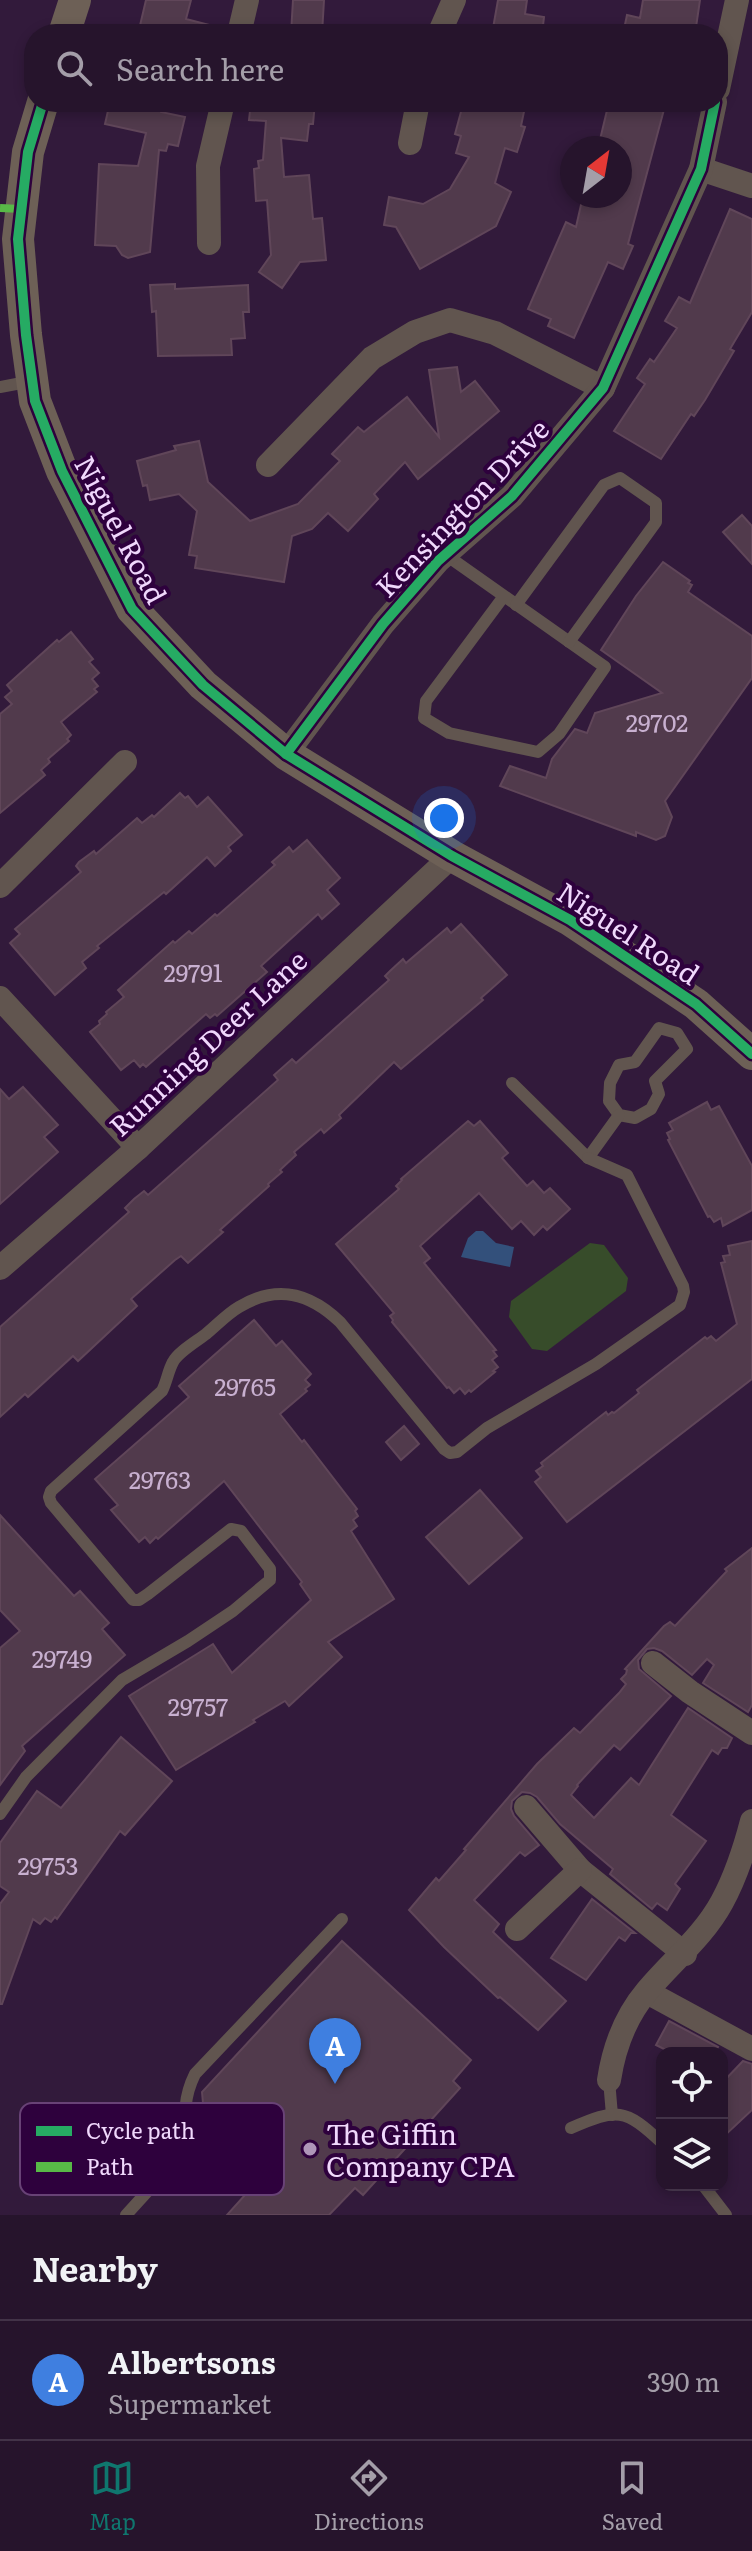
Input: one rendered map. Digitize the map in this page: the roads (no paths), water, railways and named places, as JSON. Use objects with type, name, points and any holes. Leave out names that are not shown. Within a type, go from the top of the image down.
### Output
[{"type":"main road","points":[[67,24],[75,0]]},
{"type":"main road","name":"Niguel Road","points":[[40,112],[28,152],[18,239],[35,401],[62,471],[132,609],[203,685],[286,754],[452,856],[570,920],[687,1018],[752,1054]]},
{"type":"street","points":[[241,24],[247,0]]},
{"type":"street","points":[[443,24],[454,0]]},
{"type":"street","points":[[728,42],[737,0]]},
{"type":"street","points":[[209,243],[208,166],[221,112]]},
{"type":"street","points":[[410,143],[416,112]]},
{"type":"street","name":"Kensington Drive","points":[[286,754],[383,624],[446,555],[512,496],[603,388],[701,169],[713,112]]},
{"type":"street","points":[[701,169],[752,186]]},
{"type":"street","points":[[268,465],[372,358],[415,332],[450,320],[495,333],[603,388]]},
{"type":"street","points":[[0,886],[125,762]]},
{"type":"street","name":"Running Deer Lane","points":[[0,1268],[138,1148],[452,856]]},
{"type":"street","points":[[0,998],[138,1148]]},
{"type":"street","points":[[653,1663],[752,1733]]},
{"type":"street","points":[[526,1807],[580,1870],[685,1954]]},
{"type":"street","points":[[609,2080],[614,2048],[627,2021],[647,1992],[685,1954],[722,1902],[750,1834]]},
{"type":"street","points":[[517,1929],[580,1870]]},
{"type":"street","points":[[647,1992],[752,2049]]},
{"type":"lane","points":[[0,387],[32,381]]},
{"type":"lane","points":[[516,605],[604,485],[620,478],[656,503],[656,522],[569,642]]},
{"type":"lane","points":[[446,555],[605,667],[559,734],[538,752],[449,733],[424,718],[426,701],[504,596]]},
{"type":"lane","points":[[687,1018],[687,1049],[655,1081],[659,1094],[651,1109],[635,1118],[619,1115],[609,1101],[610,1083],[619,1065],[635,1062],[659,1028],[687,1018]]},
{"type":"lane","points":[[0,1814],[26,1777],[122,1680],[233,1611],[270,1580],[270,1569],[241,1531],[231,1529],[148,1594],[133,1600],[49,1497],[51,1491],[162,1391],[173,1360],[239,1307],[262,1297],[282,1294],[304,1296],[324,1307],[450,1453],[457,1452],[487,1428],[596,1364],[680,1305],[683,1286],[627,1175],[588,1158],[512,1083]]},
{"type":"lane","points":[[588,1158],[619,1115]]},
{"type":"lane","points":[[184,2103],[186,2090],[195,2074],[342,1919]]},
{"type":"lane","points":[[609,2080],[612,2115]]},
{"type":"lane","points":[[571,2128],[601,2115],[625,2115],[635,2119],[656,2138]]},
{"type":"lane","points":[[708,2191],[726,2215]]},
{"type":"lane","points":[[126,2215],[144,2195]]},
{"type":"water","points":[[476,1231],[483,1231],[496,1243],[514,1247],[510,1267],[461,1257],[468,1238]]},
{"type":"place","name":"Albertsons","points":[[335,2084]]},
{"type":"place","name":"The Giffin Company CPA","points":[[310,2149]]}]
